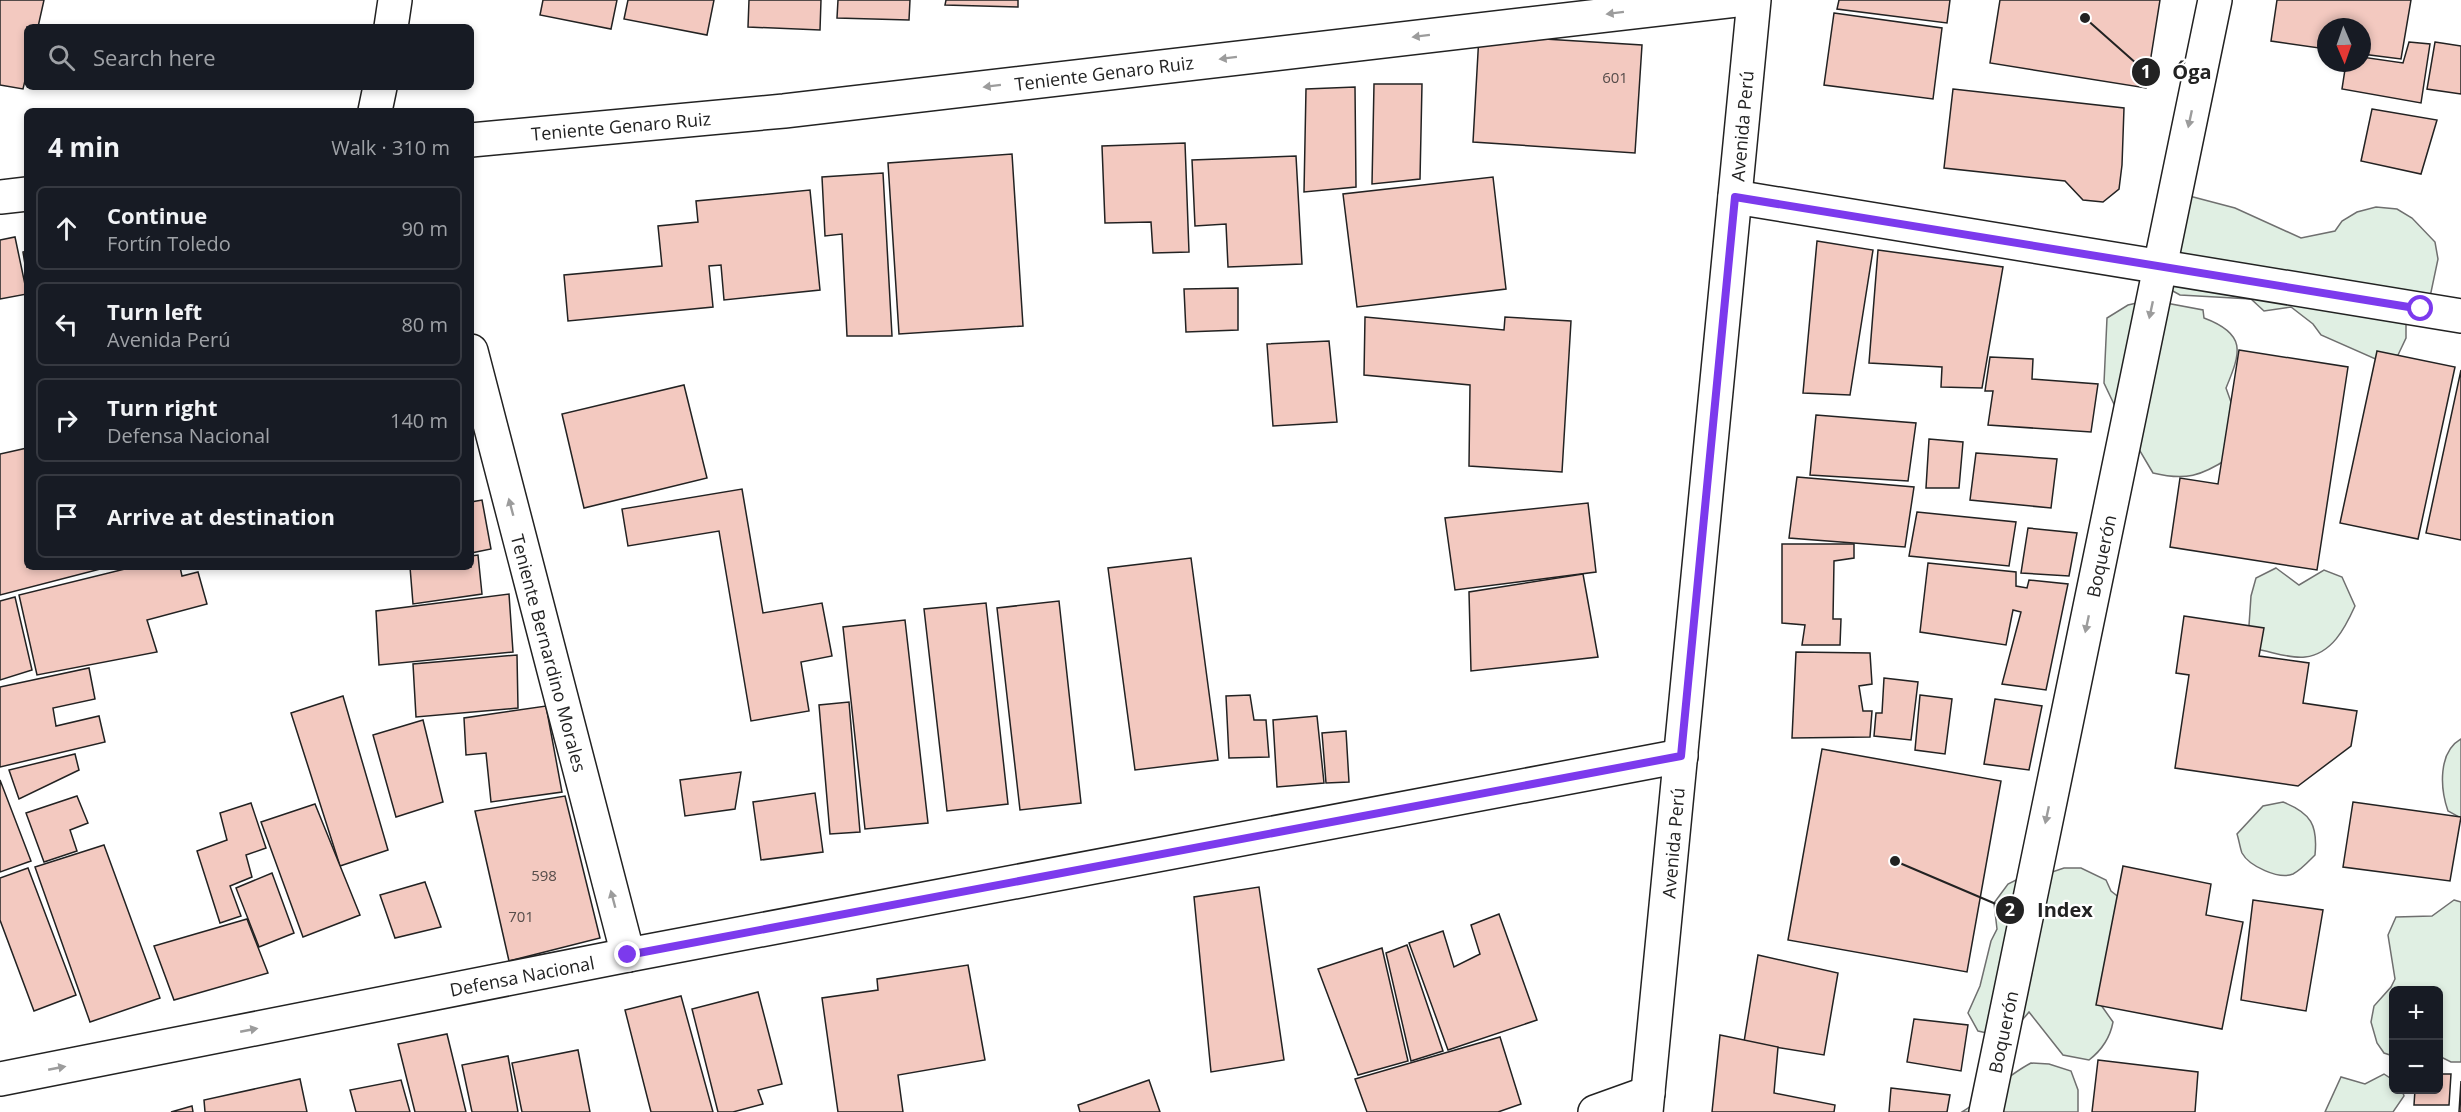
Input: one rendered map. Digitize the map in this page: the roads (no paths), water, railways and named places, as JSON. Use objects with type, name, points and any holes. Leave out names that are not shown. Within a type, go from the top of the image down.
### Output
[{"type":"street","points":[[391,24],[395,0]]},
{"type":"street","name":"Teniente Genaro Ruiz","points":[[474,140],[784,111],[1736,0]]},
{"type":"street","name":"Avenida Perú","points":[[1647,1102],[1754,0]]},
{"type":"street","name":"Boquerón","points":[[1986,1112],[2215,0]]},
{"type":"street","points":[[376,108],[379,90]]},
{"type":"street","points":[[0,197],[24,194]]},
{"type":"street","points":[[1735,197],[2461,316]]},
{"type":"street","name":"Teniente Bernardino Morales","points":[[474,363],[628,955]]},
{"type":"street","name":"Defensa Nacional","points":[[0,1079],[628,955],[1681,756]]},
{"type":"street","points":[[1595,1112],[1647,1102]]},
{"type":"place","name":"Óga","points":[[2085,18]]},
{"type":"place","name":"Index","points":[[1895,861]]}]
